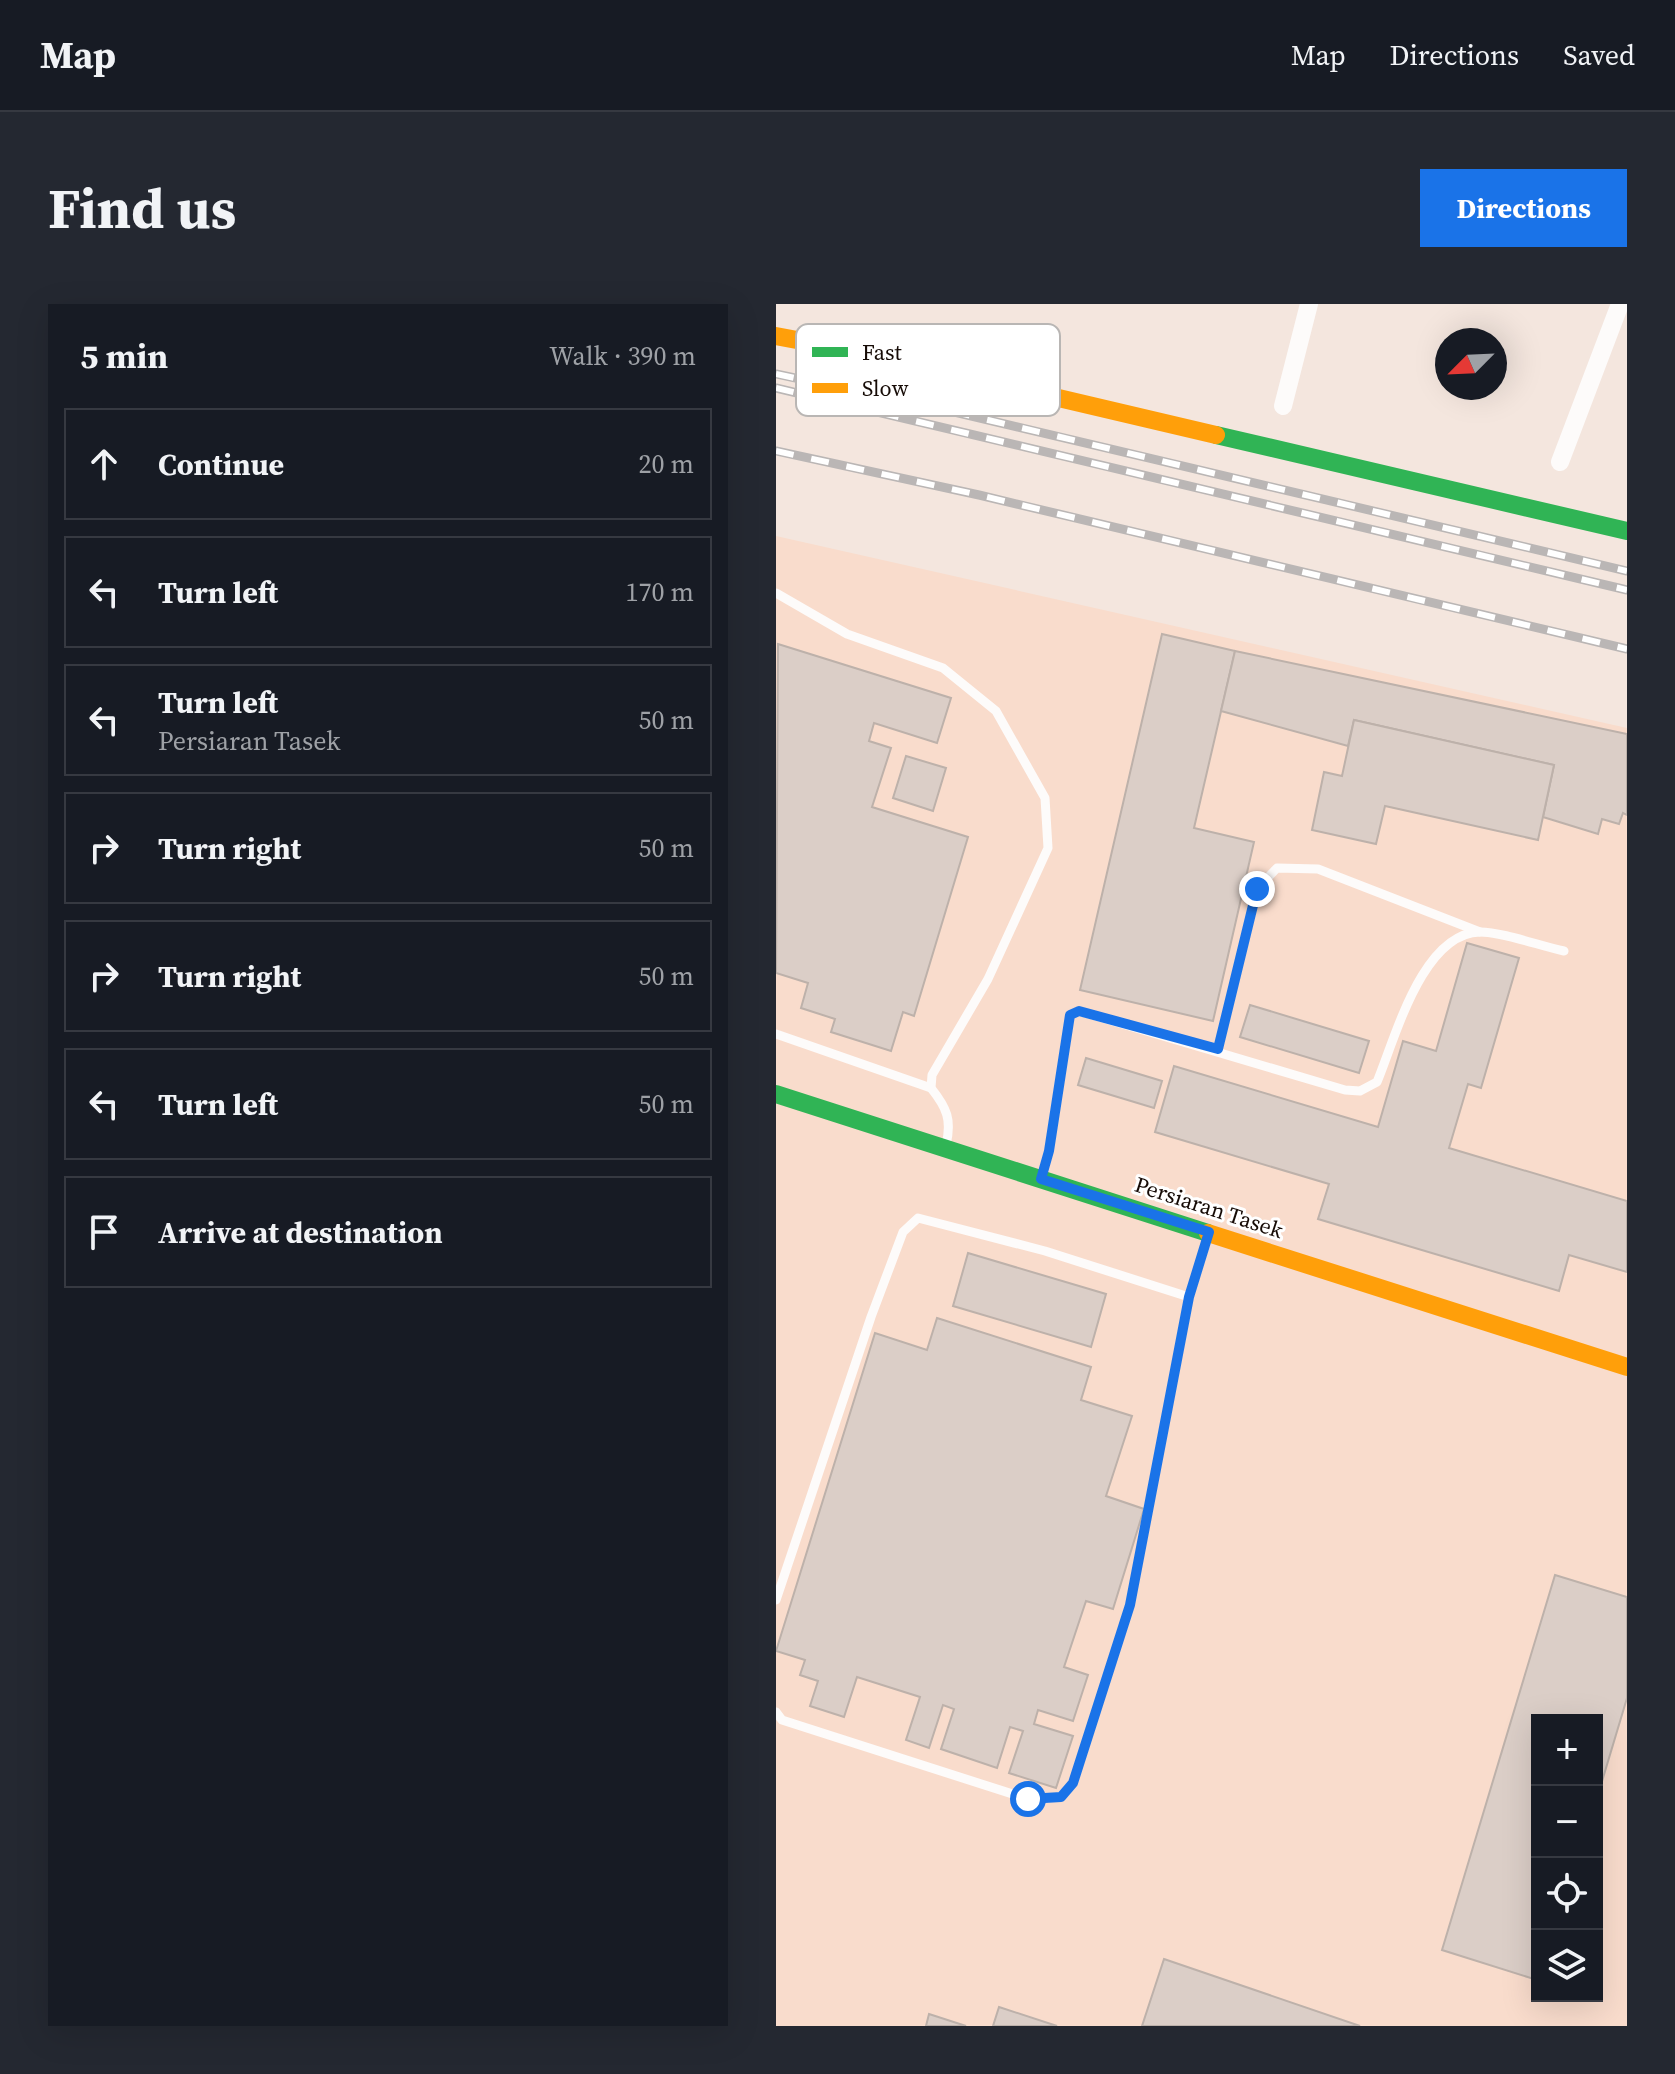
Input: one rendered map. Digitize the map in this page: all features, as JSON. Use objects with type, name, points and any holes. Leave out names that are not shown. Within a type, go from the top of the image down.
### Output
[{"type":"street","points":[[1283,406],[1309,304]]},
{"type":"street","points":[[1560,462],[1620,304]]},
{"type":"street","points":[[776,336],[796,340]]},
{"type":"street","points":[[1060,398],[1627,531]]},
{"type":"street","name":"Persiaran Tasek","points":[[776,1094],[1627,1367]]},
{"type":"lane","points":[[776,593],[847,634],[943,668],[996,711],[1045,798],[1048,848],[988,979],[932,1075],[931,1088]]},
{"type":"lane","points":[[1218,1049],[1257,889],[1277,868],[1318,869],[1480,932],[1564,951]]},
{"type":"lane","points":[[1041,1179],[1049,1151],[1070,1015],[1079,1011],[1218,1049],[1345,1090],[1360,1091],[1377,1082],[1420,976],[1455,938],[1480,932]]},
{"type":"lane","points":[[776,1034],[931,1088],[944,1103],[951,1123],[946,1148]]},
{"type":"lane","points":[[776,1600],[871,1317],[903,1232],[918,1218],[1045,1251],[1189,1297]]},
{"type":"lane","points":[[776,1712],[782,1720],[1028,1799],[1061,1797],[1073,1783],[1130,1605],[1189,1297],[1209,1232]]},
{"type":"shaded area","points":[[776,536],[1627,728],[1627,2026],[776,2026]]},
{"type":"building","points":[[1162,634],[1235,651],[1194,828],[1254,842],[1213,1021],[1080,990]]},
{"type":"building","points":[[778,644],[951,698],[937,743],[874,723],[869,741],[891,748],[872,807],[968,837],[914,1016],[903,1012],[891,1051],[831,1032],[835,1019],[801,1008],[808,983],[776,973]]},
{"type":"building","points":[[1235,651],[1627,734],[1627,815],[1623,813],[1619,824],[1602,819],[1598,834],[1543,817],[1554,765],[1354,720],[1348,746],[1221,711]]},
{"type":"building","points":[[1354,720],[1554,765],[1538,840],[1385,806],[1376,844],[1312,830],[1324,772],[1342,776]]},
{"type":"building","points":[[906,756],[946,768],[933,811],[893,798]]},
{"type":"building","points":[[1467,943],[1519,958],[1481,1088],[1468,1084],[1449,1148],[1627,1201],[1627,1272],[1569,1255],[1559,1291],[1318,1219],[1329,1184],[1155,1132],[1174,1066],[1378,1127],[1403,1041],[1436,1051]]},
{"type":"building","points":[[1250,1005],[1369,1041],[1359,1073],[1240,1037]]},
{"type":"building","points":[[1086,1058],[1162,1081],[1154,1108],[1078,1085]]},
{"type":"building","points":[[968,1253],[1106,1294],[1091,1347],[953,1306]]},
{"type":"building","points":[[937,1318],[1091,1367],[1081,1400],[1132,1416],[1106,1496],[1144,1509],[1113,1609],[1086,1601],[1064,1667],[1088,1675],[1073,1721],[1038,1710],[1034,1724],[1073,1736],[1056,1788],[1009,1773],[1023,1731],[1010,1727],[997,1768],[941,1749],[954,1709],[943,1705],[929,1748],[906,1740],[920,1697],[857,1677],[844,1717],[810,1706],[818,1681],[800,1675],[805,1660],[776,1651],[875,1333],[927,1350]]},
{"type":"building","points":[[1555,1575],[1627,1597],[1627,1698],[1603,1778],[1603,1714],[1531,1714],[1531,1978],[1442,1950]]},
{"type":"building","points":[[1164,1959],[1360,2026],[1142,2026]]},
{"type":"building","points":[[999,2007],[1057,2026],[993,2026]]},
{"type":"building","points":[[929,2014],[966,2026],[926,2026]]},
{"type":"railway","points":[[776,374],[796,378]]},
{"type":"railway","points":[[776,388],[796,393]]},
{"type":"railway","points":[[894,416],[1627,590]]},
{"type":"railway","points":[[971,416],[1627,571]]},
{"type":"railway","points":[[776,451],[979,495],[1627,649]]},
{"type":"traffic: fast","points":[[1216,435],[1627,531]]},
{"type":"traffic: fast","points":[[776,1094],[1208,1233]]},
{"type":"traffic: slow","points":[[776,336],[796,340]]},
{"type":"traffic: slow","points":[[1060,398],[1216,435]]},
{"type":"traffic: slow","points":[[1208,1233],[1627,1367]]},
{"type":"route","points":[[1028,1799],[1061,1797],[1073,1783],[1130,1605],[1189,1297],[1209,1232],[1041,1179],[1049,1151],[1070,1015],[1079,1011],[1218,1049],[1257,889]]}]
